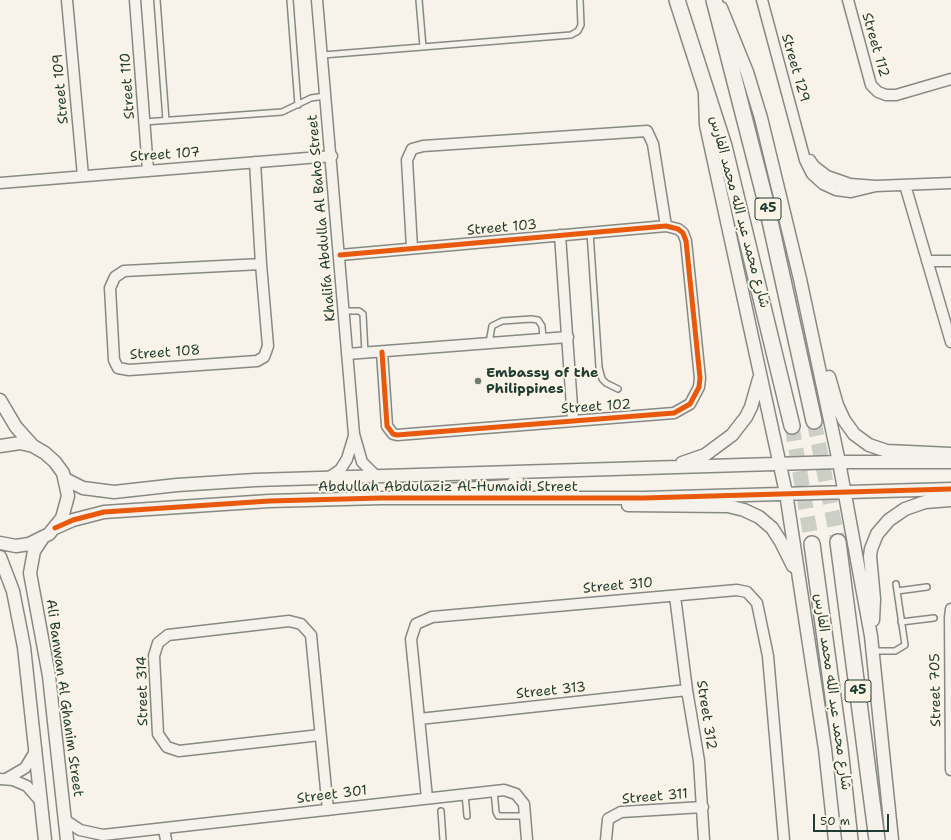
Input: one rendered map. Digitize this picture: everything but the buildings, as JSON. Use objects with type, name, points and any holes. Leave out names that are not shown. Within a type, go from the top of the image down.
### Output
[{"type":"main road","name":"شارع محمد عبد الله محمد الفارس","points":[[677,0],[705,90],[718,125],[728,161],[792,426]]},
{"type":"main road","name":"شارع محمد عبد الله محمد الفارس","points":[[714,0],[766,203],[814,421]]},
{"type":"main road","name":"شارع محمد عبد الله محمد الفارس","points":[[838,542],[877,840]]},
{"type":"main road","name":"شارع محمد عبد الله محمد الفارس","points":[[812,544],[840,748],[850,840]]},
{"type":"street","name":"Street 109","points":[[67,0],[83,176]]},
{"type":"street","name":"Street 110","points":[[135,0],[148,170]]},
{"type":"street","name":"Khalifa Abdulla Al Baho Street","points":[[317,0],[332,156],[354,434],[362,462],[377,477]]},
{"type":"street","points":[[717,0],[738,49],[761,118],[816,345],[840,462],[844,492],[871,636],[892,840]]},
{"type":"street","name":"Street 129","points":[[762,0],[808,167],[823,184],[843,192],[858,191],[876,186],[951,183]]},
{"type":"street","name":"Street 112","points":[[848,0],[871,85],[878,92],[896,95],[951,79]]},
{"type":"street","points":[[705,90],[706,125],[781,464],[825,749],[835,840]]},
{"type":"street","points":[[412,248],[407,160],[412,149],[423,146],[647,131],[653,144],[666,226]]},
{"type":"street","name":"Street 107","points":[[0,183],[332,156]]},
{"type":"street","name":"Street 108","points":[[255,162],[261,264],[268,346],[264,356],[257,360],[129,370],[118,368],[114,360],[110,288],[116,277],[124,271],[261,264]]},
{"type":"street","points":[[905,185],[951,342]]},
{"type":"street","name":"Street 103","points":[[340,255],[666,226]]},
{"type":"street","name":"Street 102","points":[[382,352],[387,426],[393,434],[397,435],[674,413],[683,410],[695,396],[699,387],[700,378],[686,240],[683,233],[678,229],[666,226]]},
{"type":"street","name":"Street 102","points":[[560,235],[573,421]]},
{"type":"street","points":[[927,261],[951,261]]},
{"type":"street","points":[[347,354],[568,336]]},
{"type":"street","points":[[816,345],[843,416],[849,428],[861,440],[877,449],[887,451],[951,454]]},
{"type":"street","points":[[664,468],[705,455],[732,435],[752,407],[760,374]]},
{"type":"street","points":[[0,400],[16,427],[33,446]]},
{"type":"street","name":"Khalifa Abdulla Al Baho Street","points":[[326,479],[340,470],[347,459],[354,434]]},
{"type":"street","points":[[0,446],[20,444],[33,446],[45,452],[55,462],[65,479],[68,496],[66,507],[55,528],[42,539],[29,544],[16,546],[0,543]]},
{"type":"street","name":"Abdullah Abdulaziz Al-Humaidi Street","points":[[65,479],[83,488],[114,492],[220,482],[840,462],[951,462]]},
{"type":"street","points":[[381,498],[432,490],[510,486],[517,481],[516,473]]},
{"type":"street","name":"Abdullah Abdulaziz Al-Humaidi Street","points":[[55,528],[83,516],[223,503],[381,498],[583,498],[951,489]]},
{"type":"street","points":[[583,498],[626,505],[736,508],[759,517],[777,535],[799,580]]},
{"type":"street","points":[[871,636],[874,606],[870,556],[877,534],[890,520],[905,509],[925,502],[951,500]]},
{"type":"street","name":"Ali Banwan Al Ghanim Street","points":[[42,539],[34,551],[30,573],[48,669],[67,840]]},
{"type":"street","points":[[0,557],[11,586],[20,623],[36,750],[45,840]]},
{"type":"street","name":"Street 310","points":[[427,798],[411,639],[416,624],[432,617],[737,590],[747,592],[757,603],[768,656],[784,840]]},
{"type":"street","name":"Street 312","points":[[675,596],[687,690],[699,761],[704,840]]},
{"type":"street","name":"Street 705","points":[[951,609],[951,770]]},
{"type":"street","name":"Street 314","points":[[320,735],[179,751],[166,747],[158,734],[154,656],[158,643],[168,635],[288,621],[301,624],[311,634],[328,810]]},
{"type":"street","name":"Street 313","points":[[419,719],[687,690]]},
{"type":"street","points":[[3,779],[25,768],[36,750]]},
{"type":"street","points":[[3,779],[27,786],[41,802]]},
{"type":"street","name":"Street 301","points":[[91,840],[103,835],[504,790],[516,794],[524,804],[527,840]]},
{"type":"street","name":"Street 311","points":[[606,840],[605,831],[608,819],[621,812],[703,807]]},
{"type":"street","name":"Street 301","points":[[65,820],[80,830],[103,835]]},
{"type":"street","points":[[164,829],[166,840]]},
{"type":"lane","points":[[157,0],[166,120]]},
{"type":"lane","points":[[290,0],[298,105]]},
{"type":"lane","points":[[419,0],[423,47]]},
{"type":"lane","points":[[322,55],[571,34],[578,31],[581,25],[580,0]]},
{"type":"lane","points":[[144,122],[282,112],[311,98],[326,96]]},
{"type":"lane","points":[[590,232],[599,367],[602,378],[606,383],[618,389]]},
{"type":"lane","points":[[344,311],[357,310],[363,314],[365,353]]},
{"type":"lane","points":[[489,343],[490,329],[495,323],[502,321],[538,320],[542,326],[543,339]]},
{"type":"lane","points":[[873,651],[895,651],[905,645],[896,584]]},
{"type":"lane","points":[[897,591],[927,587]]},
{"type":"lane","points":[[901,622],[934,618]]},
{"type":"lane","points":[[494,791],[496,812],[498,816],[526,816]]},
{"type":"lane","points":[[465,794],[467,816]]},
{"type":"lane","points":[[441,811],[443,840]]},
{"type":"tunnel","points":[[814,421],[838,542]]},
{"type":"tunnel","points":[[792,426],[812,544]]},
{"type":"cycle path","points":[[340,255],[666,226],[678,229],[683,233],[686,241],[700,378],[699,387],[690,404],[674,413],[397,435],[393,434],[387,426],[382,352]]},
{"type":"cycle path","points":[[55,528],[73,520],[104,512],[269,501],[381,498],[644,498],[951,489]]},
{"type":"place","name":"Embassy of the Philippines","points":[[478,381]]}]
